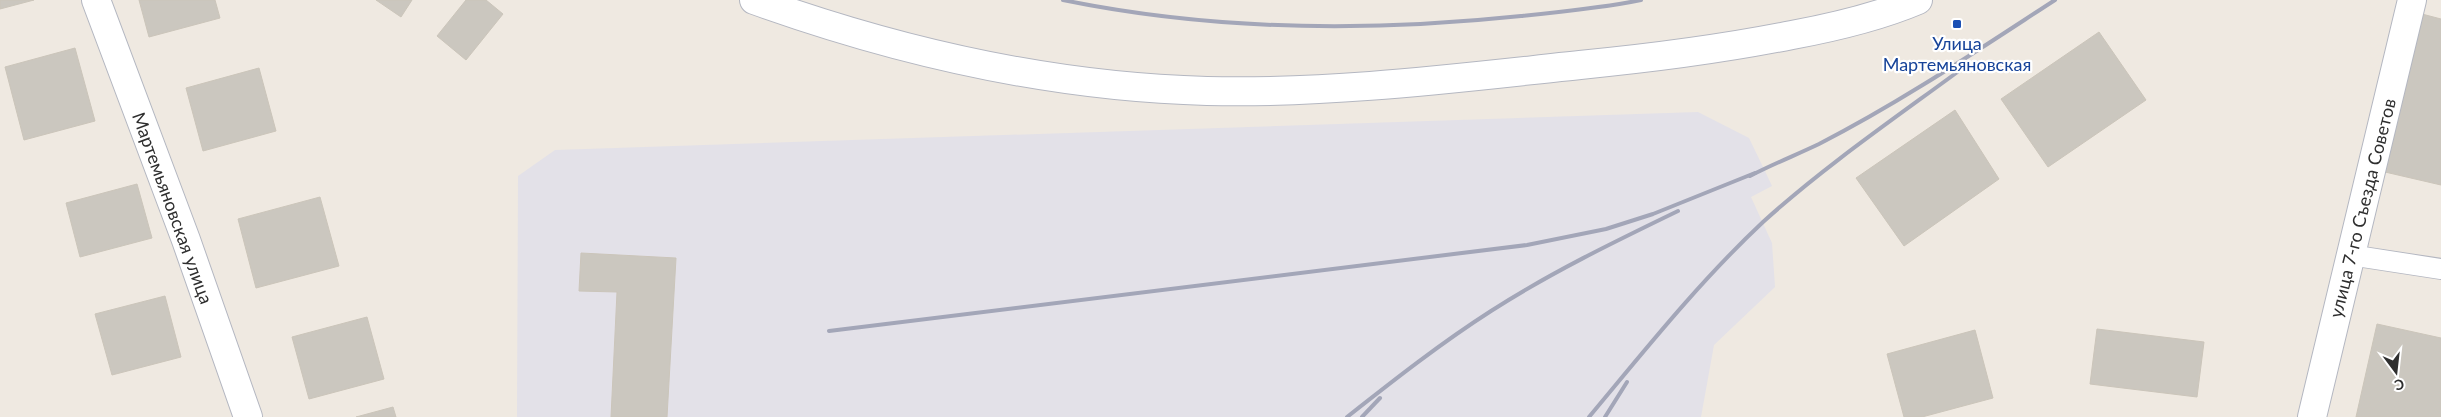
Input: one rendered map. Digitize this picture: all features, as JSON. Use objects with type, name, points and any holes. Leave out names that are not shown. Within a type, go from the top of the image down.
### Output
[{"type":"main road","name":"Мартемьяновская улица","points":[[96,0],[186,240],[248,417]]},
{"type":"main road","points":[[754,0],[816,22],[918,50],[1014,71],[1117,85],[1207,91],[1298,89],[1405,83],[1679,55],[1830,28],[1899,8],[1918,0]]},
{"type":"main road","name":"улица 7-го Съезда Советов","points":[[2312,417],[2412,0]]},
{"type":"lane","points":[[2350,255],[2441,269]]},
{"type":"shaded area","points":[[1698,112],[1749,138],[1772,186],[1751,197],[1772,243],[1775,287],[1714,345],[1701,417],[517,417],[518,176],[555,150]]},
{"type":"building","points":[[0,0],[34,0],[0,9]]},
{"type":"building","points":[[139,0],[215,0],[220,18],[149,37]]},
{"type":"building","points":[[376,0],[412,0],[401,17]]},
{"type":"building","points":[[466,0],[486,0],[503,14],[466,60],[437,36]]},
{"type":"building","points":[[2422,14],[2441,19],[2441,185],[2385,172]]},
{"type":"building","points":[[2099,32],[2146,100],[2048,167],[2001,99]]},
{"type":"building","points":[[75,48],[95,121],[24,140],[5,67]]},
{"type":"building","points":[[259,68],[276,131],[203,151],[186,88]]},
{"type":"building","points":[[1955,110],[1999,179],[1904,246],[1856,178]]},
{"type":"building","points":[[137,184],[152,238],[80,257],[66,203]]},
{"type":"building","points":[[320,197],[339,266],[256,288],[238,219]]},
{"type":"building","points":[[581,253],[676,258],[667,417],[611,417],[617,292],[579,291]]},
{"type":"building","points":[[165,296],[181,357],[112,375],[95,314]]},
{"type":"building","points":[[367,317],[384,379],[309,399],[292,337]]},
{"type":"building","points":[[2377,324],[2441,338],[2441,417],[2356,417]]},
{"type":"building","points":[[2097,329],[2204,342],[2197,397],[2090,384]]},
{"type":"building","points":[[1975,330],[1993,398],[1922,417],[1904,417],[1887,354]]},
{"type":"building","points":[[393,407],[396,417],[356,417]]},
{"type":"railway","points":[[1063,0],[1177,18],[1292,26],[1407,25],[1464,21],[1581,10],[1641,0]]},
{"type":"railway","points":[[1750,176],[1819,144],[1880,111],[2055,0]]},
{"type":"railway","points":[[1589,417],[1695,292],[1763,222],[1837,161],[1967,65]]},
{"type":"railway","points":[[829,331],[1527,245],[1606,229],[1653,214],[1755,173]]},
{"type":"railway","points":[[1347,417],[1436,349],[1513,297],[1583,258],[1678,211]]},
{"type":"railway","points":[[1605,417],[1627,382]]},
{"type":"railway","points":[[1362,417],[1380,398]]},
{"type":"place","name":"Улица Мартемьяновская","points":[[1957,24]]}]
